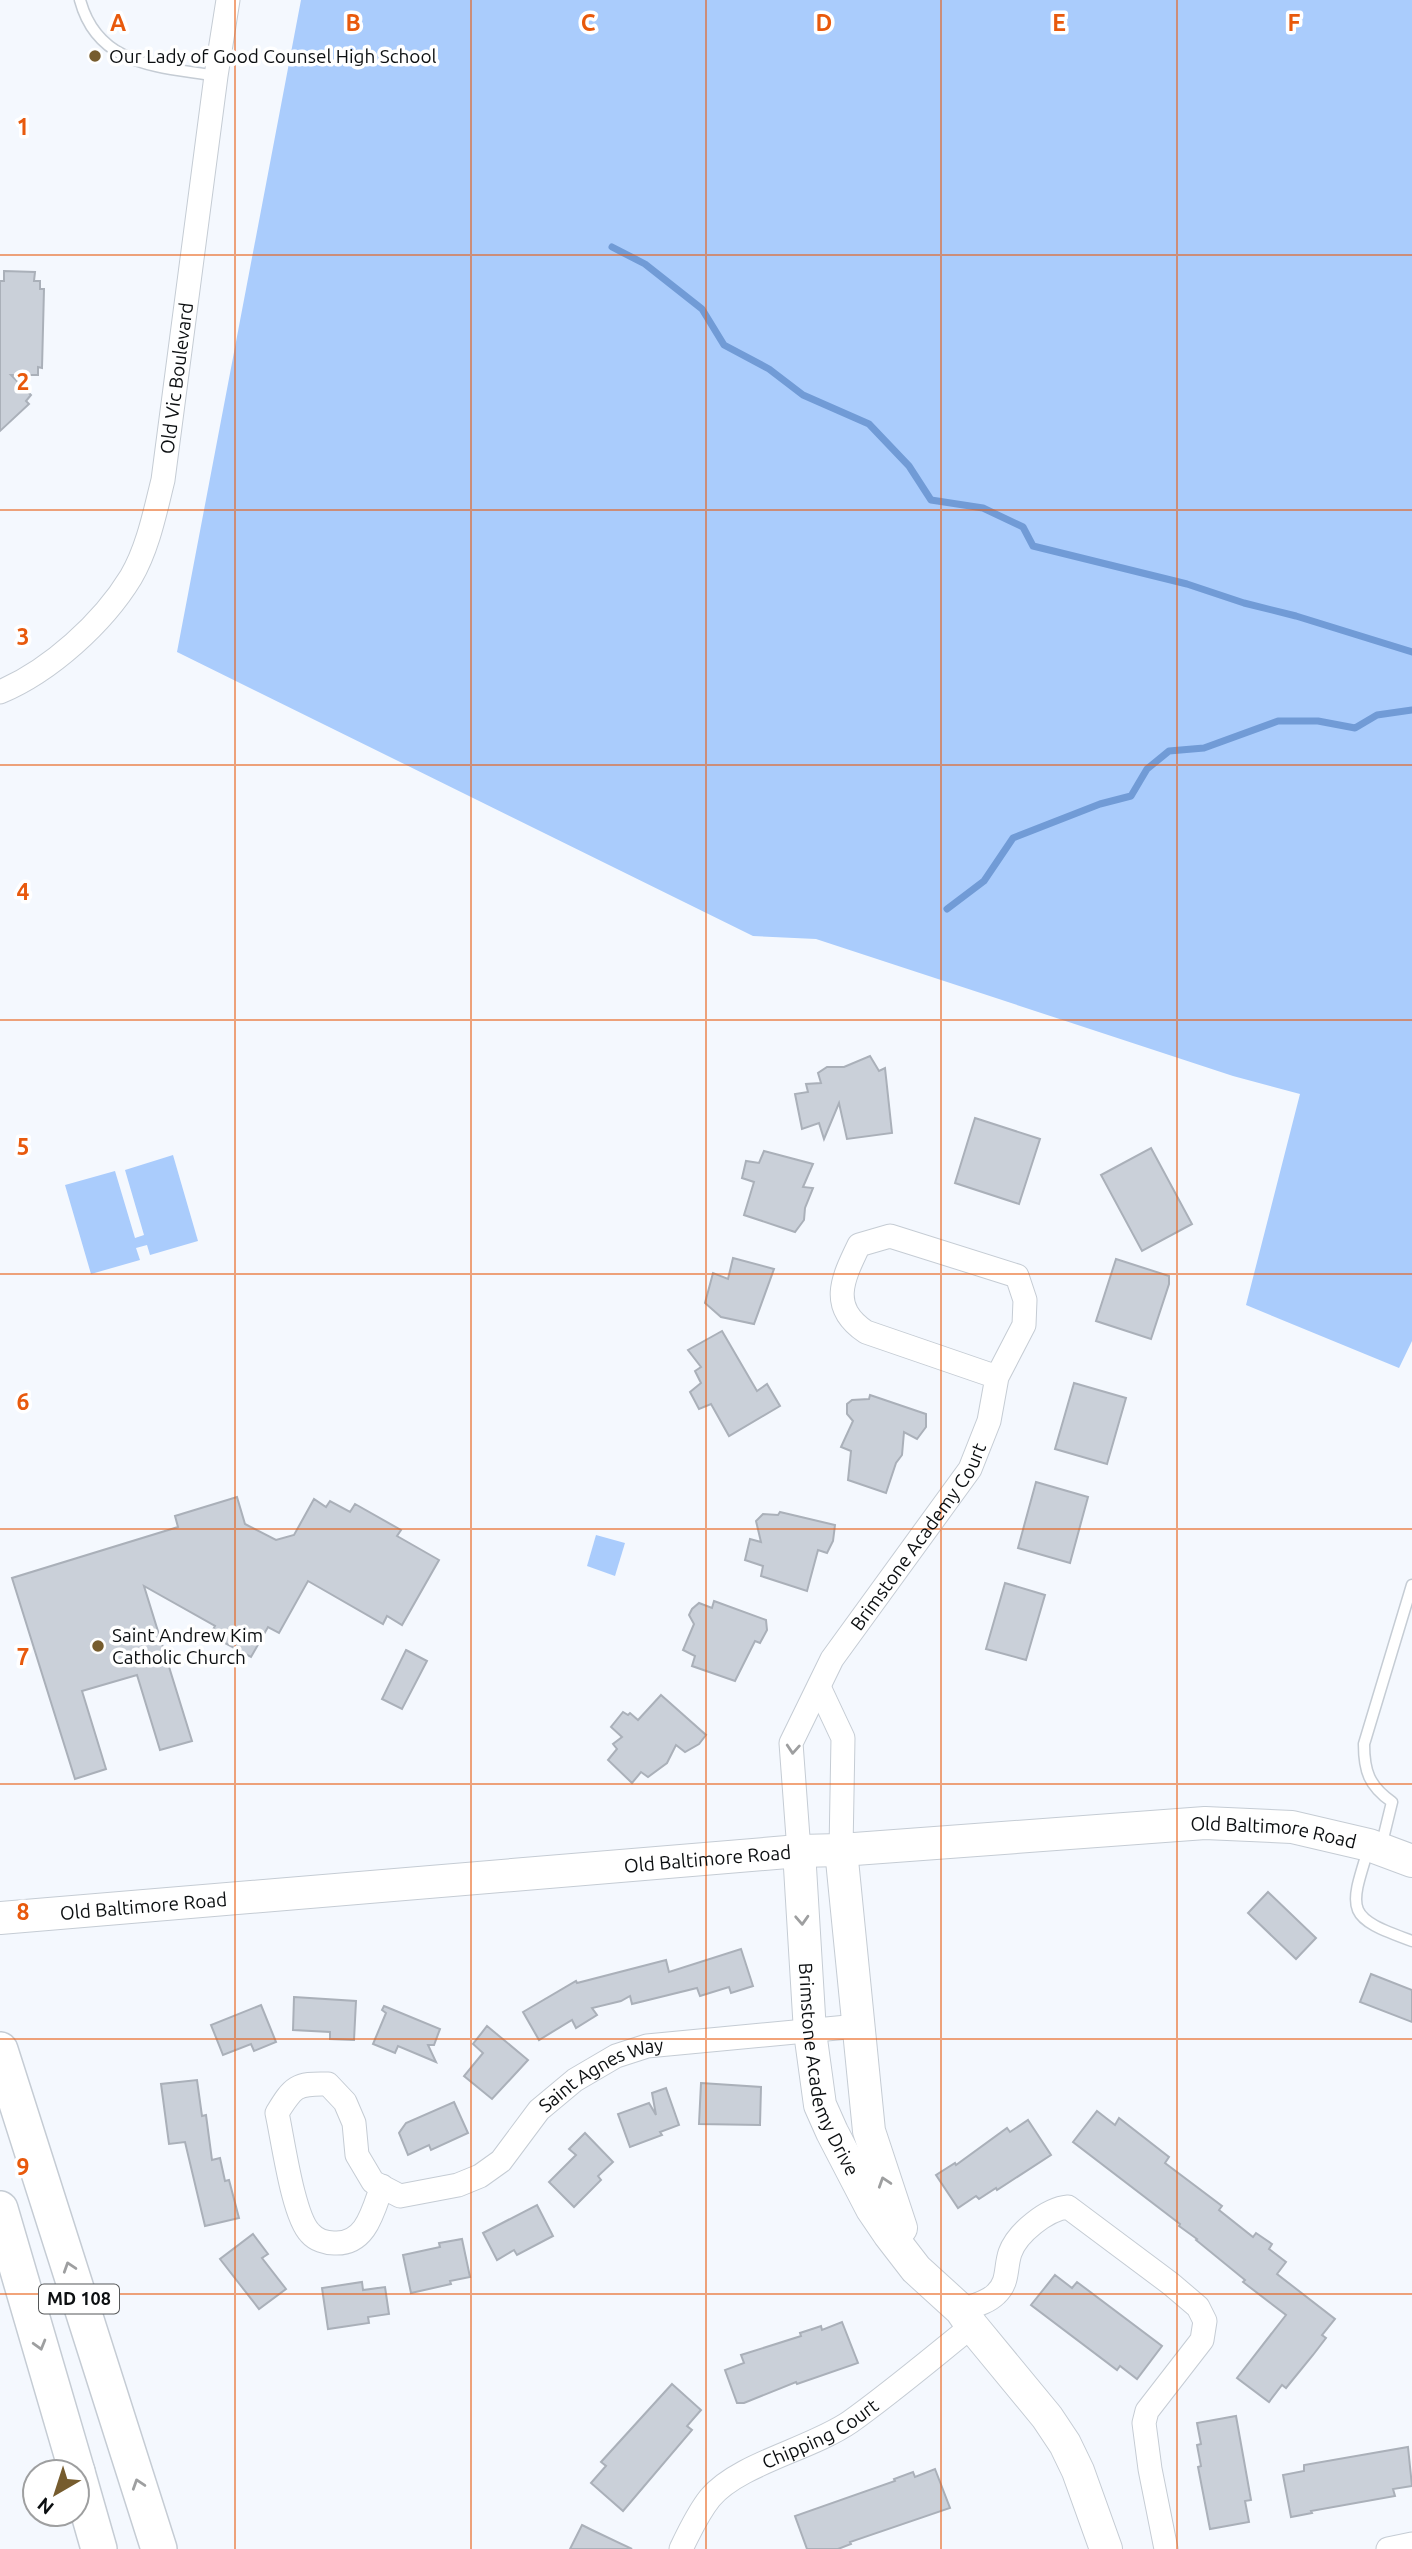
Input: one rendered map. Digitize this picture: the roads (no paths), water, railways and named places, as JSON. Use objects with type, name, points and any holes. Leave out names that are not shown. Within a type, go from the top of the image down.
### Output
[{"type":"main road","name":"MD 108","points":[[0,2050],[159,2549]]},
{"type":"main road","name":"MD 108","points":[[0,2209],[73,2458]]},
{"type":"main road","name":"MD 108","points":[[91,2521],[99,2549]]},
{"type":"street","name":"Old Vic Boulevard","points":[[0,692],[77,642],[103,614],[131,576],[151,526],[163,480],[216,76],[229,0]]},
{"type":"street","name":"Brimstone Academy Court","points":[[799,1852],[791,1743],[832,1659],[970,1469],[989,1421],[997,1377],[1024,1325],[1025,1300],[1017,1276],[890,1236],[859,1245],[846,1271],[842,1290],[845,1311],[850,1322],[866,1332],[997,1377]]},
{"type":"street","points":[[819,1687],[843,1738],[841,1850]]},
{"type":"street","name":"Old Baltimore Road","points":[[0,1918],[799,1852],[1205,1823],[1292,1827],[1375,1847],[1412,1861]]},
{"type":"street","name":"Brimstone Academy Drive","points":[[841,1850],[869,2131],[893,2210],[916,2269]]},
{"type":"street","name":"Brimstone Academy Drive","points":[[799,1852],[810,2032],[820,2105],[872,2209],[889,2234],[916,2269],[966,2318],[1047,2417],[1065,2444],[1106,2549]]},
{"type":"street","name":"Saint Agnes Way","points":[[382,2186],[400,2196],[458,2185],[480,2176],[501,2161],[539,2110],[575,2080],[616,2056],[647,2046],[858,2026]]},
{"type":"street","points":[[305,2083],[328,2084],[345,2102],[354,2123],[357,2155],[373,2182],[382,2186],[369,2221],[358,2236],[346,2244],[325,2243],[310,2235],[300,2218],[277,2113],[289,2094],[305,2083]]},
{"type":"street","name":"Chipping Court","points":[[681,2549],[711,2497],[725,2484],[823,2438],[849,2422],[996,2294],[1006,2280],[1009,2256],[1014,2244],[1042,2219],[1059,2208],[1069,2207],[1171,2284],[1198,2307],[1205,2321],[1202,2340],[1147,2411],[1144,2423],[1163,2548]]},
{"type":"street","points":[[1388,2549],[1412,2544]]},
{"type":"lane","points":[[80,0],[94,31],[105,45],[124,58],[216,76]]},
{"type":"lane","points":[[1412,1585],[1364,1744],[1364,1764],[1377,1792],[1392,1802],[1357,1884],[1356,1905],[1362,1918],[1375,1927],[1412,1941]]},
{"type":"waterway","points":[[612,247],[645,264],[702,309],[724,345],[769,369],[803,395],[869,424],[909,466],[931,500],[983,508],[1023,527],[1033,546],[1187,584],[1412,652]]},
{"type":"waterway","points":[[947,909],[984,881],[1013,838],[1100,804],[1131,796],[1147,769],[1169,751],[1204,748],[1278,721],[1318,721],[1355,728],[1377,715],[1412,710]]},
{"type":"place","name":"Our Lady of Good Counsel High School","points":[[95,56]]},
{"type":"place","name":"Saint Andrew Kim Catholic Church","points":[[98,1646]]}]
